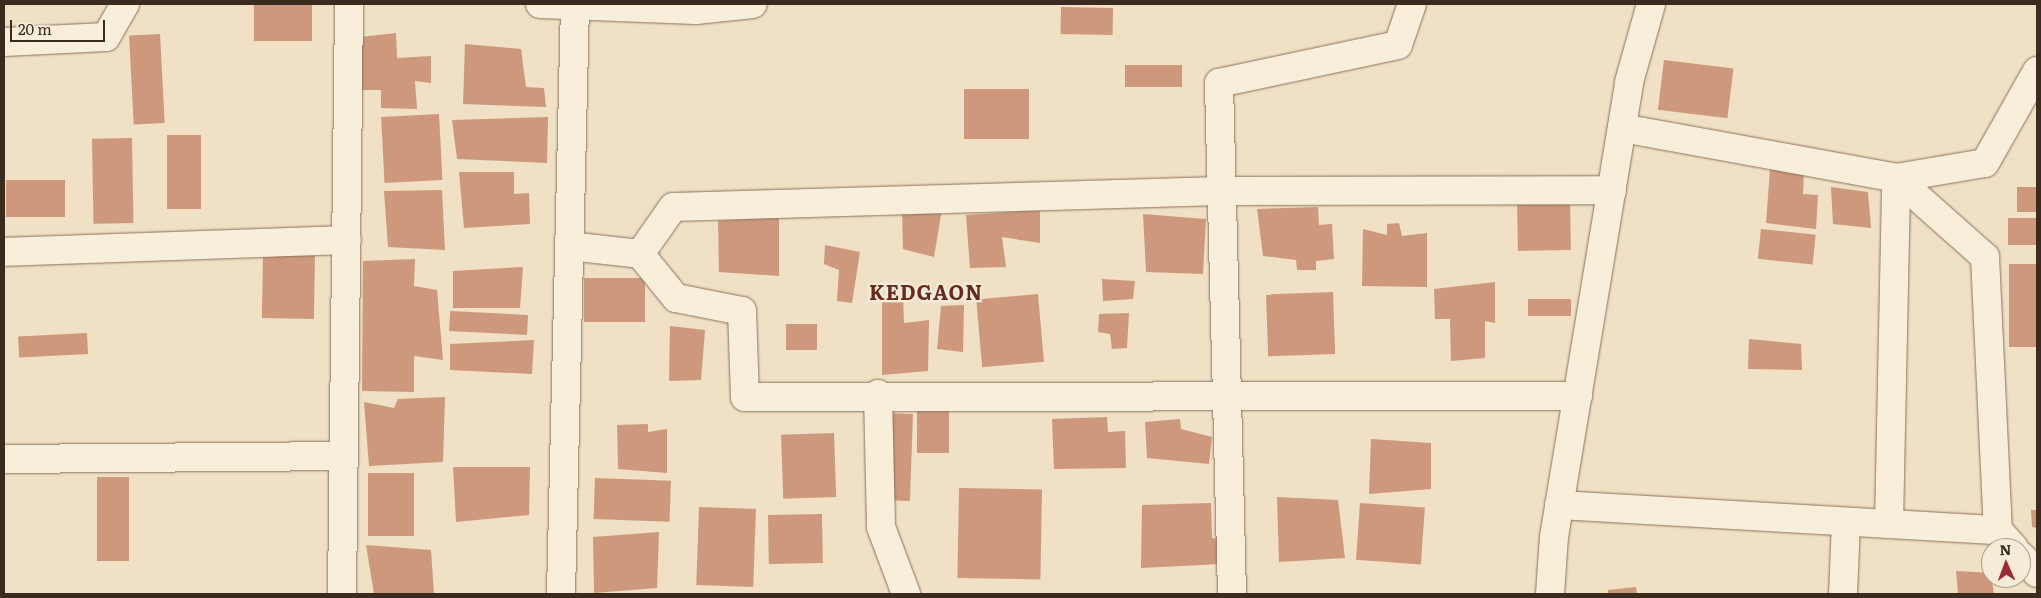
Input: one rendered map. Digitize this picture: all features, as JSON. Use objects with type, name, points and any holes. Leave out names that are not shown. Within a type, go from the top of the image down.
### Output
[{"type":"street","points":[[4,42],[106,36],[126,4]]},
{"type":"street","points":[[342,594],[349,4]]},
{"type":"street","points":[[540,4],[696,10],[753,4]]},
{"type":"street","points":[[1232,594],[1219,83],[1398,45],[1412,4]]},
{"type":"street","points":[[1550,594],[1559,505],[1629,82],[1651,4]]},
{"type":"street","points":[[561,594],[575,5]]},
{"type":"street","points":[[1622,128],[1896,178],[1985,163],[2037,71]]},
{"type":"street","points":[[1889,524],[1896,178]]},
{"type":"street","points":[[1896,178],[1985,257],[2006,538]]},
{"type":"street","points":[[640,254],[673,207],[1222,190],[1612,190]]},
{"type":"street","points":[[4,252],[347,240]]},
{"type":"street","points":[[569,246],[640,254],[676,298],[742,311],[745,397],[878,394],[1578,396]]},
{"type":"street","points":[[878,394],[881,528],[906,594]]},
{"type":"street","points":[[4,459],[344,456]]},
{"type":"street","points":[[1559,505],[1889,524],[1998,538]]},
{"type":"street","points":[[1843,594],[1846,522]]},
{"type":"building","points":[[254,4],[312,4],[312,41],[254,41]]},
{"type":"building","points":[[1061,7],[1113,8],[1113,35],[1061,34]]},
{"type":"building","points":[[396,33],[397,58],[431,56],[431,83],[415,81],[417,109],[381,108],[381,90],[358,90],[360,37]]},
{"type":"building","points":[[160,34],[165,123],[134,125],[129,36]]},
{"type":"building","points":[[465,44],[521,49],[526,87],[544,88],[546,107],[463,104]]},
{"type":"building","points":[[1664,60],[1733,69],[1727,118],[1658,110]]},
{"type":"building","points":[[1125,65],[1182,65],[1182,87],[1125,87]]},
{"type":"building","points":[[964,89],[1029,89],[1029,139],[964,139]]},
{"type":"building","points":[[439,114],[442,180],[385,183],[381,117]]},
{"type":"building","points":[[548,117],[547,163],[457,159],[452,120]]},
{"type":"building","points":[[167,135],[201,135],[201,209],[167,209]]},
{"type":"building","points":[[132,138],[133,223],[93,224],[92,139]]},
{"type":"building","points":[[1770,169],[1804,171],[1803,194],[1818,195],[1816,229],[1766,223]]},
{"type":"building","points":[[459,172],[514,172],[514,194],[529,193],[530,224],[464,228]]},
{"type":"building","points":[[6,180],[65,180],[65,217],[6,217]]},
{"type":"building","points":[[1831,187],[1868,192],[1871,228],[1833,224]]},
{"type":"building","points":[[2017,187],[2037,187],[2037,212],[2017,212]]},
{"type":"building","points":[[442,190],[445,250],[388,247],[384,191]]},
{"type":"building","points":[[1570,198],[1571,250],[1518,251],[1517,199]]},
{"type":"building","points":[[1318,207],[1319,225],[1332,224],[1334,259],[1316,261],[1316,270],[1297,270],[1296,260],[1263,256],[1257,209]]},
{"type":"building","points":[[942,209],[934,257],[903,249],[902,212]]},
{"type":"building","points":[[1040,210],[1040,243],[1002,237],[1006,267],[970,268],[966,215]]},
{"type":"building","points":[[1143,214],[1206,219],[1203,274],[1146,272]]},
{"type":"building","points":[[779,217],[779,276],[719,272],[718,221]]},
{"type":"building","points":[[2008,218],[2037,218],[2037,245],[2008,245]]},
{"type":"building","points":[[1399,223],[1402,236],[1427,233],[1427,287],[1362,286],[1363,229],[1387,235],[1387,224]]},
{"type":"building","points":[[1761,229],[1816,235],[1813,265],[1758,259]]},
{"type":"building","points":[[825,245],[860,252],[852,303],[837,301],[839,270],[824,264]]},
{"type":"building","points":[[263,255],[315,256],[314,319],[262,318]]},
{"type":"building","points":[[415,259],[414,286],[437,290],[443,360],[414,356],[414,392],[362,391],[363,261]]},
{"type":"building","points":[[2009,264],[2037,264],[2037,347],[2009,347]]},
{"type":"building","points":[[523,267],[520,308],[453,308],[453,271]]},
{"type":"building","points":[[584,278],[645,278],[645,322],[584,322]]},
{"type":"building","points":[[1102,279],[1135,281],[1133,299],[1103,301]]},
{"type":"building","points":[[1495,282],[1495,323],[1485,321],[1485,358],[1451,361],[1450,319],[1435,319],[1434,289]]},
{"type":"building","points":[[1333,292],[1335,354],[1268,356],[1266,294]]},
{"type":"building","points":[[1038,294],[1044,362],[982,367],[976,299]]},
{"type":"building","points":[[903,295],[904,323],[929,320],[928,371],[882,375],[882,296]]},
{"type":"building","points":[[1528,299],[1571,299],[1571,316],[1528,316]]},
{"type":"building","points":[[964,305],[963,352],[937,349],[941,306]]},
{"type":"building","points":[[450,311],[528,315],[527,335],[449,331]]},
{"type":"building","points":[[1129,313],[1127,348],[1112,349],[1110,334],[1098,332],[1099,314]]},
{"type":"building","points":[[786,324],[817,324],[817,350],[786,350]]},
{"type":"building","points":[[670,326],[705,330],[701,380],[669,381]]},
{"type":"building","points":[[87,333],[88,354],[19,358],[18,337]]},
{"type":"building","points":[[1749,339],[1801,344],[1802,370],[1748,369]]},
{"type":"building","points":[[534,340],[532,374],[450,370],[450,344]]},
{"type":"building","points":[[445,397],[443,462],[369,466],[364,402],[394,408],[398,399]]},
{"type":"building","points":[[917,411],[949,411],[949,453],[917,453]]},
{"type":"building","points":[[884,413],[913,414],[910,501],[881,500]]},
{"type":"building","points":[[1107,417],[1108,432],[1125,431],[1126,468],[1054,469],[1052,419]]},
{"type":"building","points":[[1180,419],[1181,429],[1212,437],[1209,464],[1147,458],[1145,422]]},
{"type":"building","points":[[648,424],[648,432],[667,429],[667,473],[618,469],[617,425]]},
{"type":"building","points":[[834,433],[836,497],[783,499],[781,435]]},
{"type":"building","points":[[1371,439],[1431,443],[1431,489],[1369,494]]},
{"type":"building","points":[[453,467],[530,467],[529,515],[456,522]]},
{"type":"building","points":[[368,473],[414,473],[414,536],[368,536]]},
{"type":"building","points":[[97,477],[129,477],[129,561],[97,561]]},
{"type":"building","points":[[595,478],[671,481],[670,522],[594,519]]},
{"type":"building","points":[[959,488],[1042,489],[1040,579],[957,578]]},
{"type":"building","points":[[1277,497],[1338,500],[1345,558],[1279,562]]},
{"type":"building","points":[[1211,503],[1212,538],[1220,539],[1221,564],[1141,568],[1142,505]]},
{"type":"building","points":[[1360,503],[1425,508],[1421,564],[1356,560]]},
{"type":"building","points":[[699,507],[756,509],[753,587],[696,585]]},
{"type":"building","points":[[2031,510],[2037,510],[2037,528],[2032,527]]},
{"type":"building","points":[[822,514],[823,563],[769,564],[768,515]]},
{"type":"building","points":[[659,532],[657,588],[594,593],[593,537]]},
{"type":"building","points":[[366,545],[431,550],[434,594],[374,594]]},
{"type":"building","points":[[1956,571],[1981,572],[1981,588],[1993,588],[1994,594],[1958,594]]},
{"type":"building","points":[[1636,587],[1637,594],[1608,594],[1608,590]]},
{"type":"district","name":"KEDGAON","points":[[926,291]]}]
